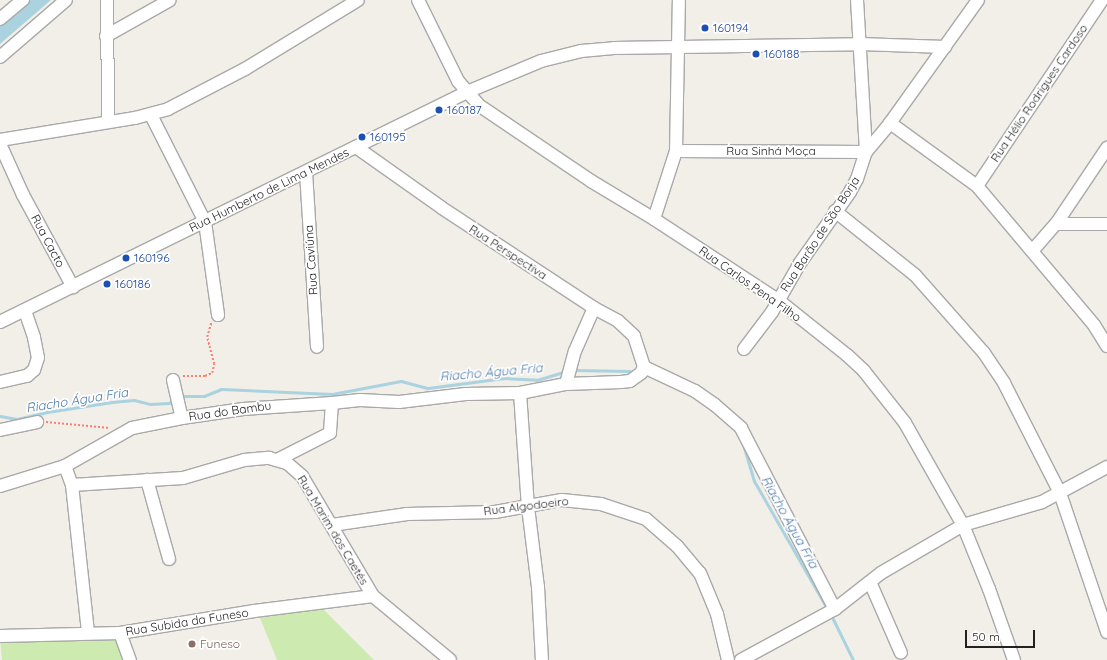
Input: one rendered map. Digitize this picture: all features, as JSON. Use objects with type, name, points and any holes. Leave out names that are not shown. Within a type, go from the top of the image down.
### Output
[{"type":"street","points":[[0,19],[23,0]]},
{"type":"street","points":[[0,57],[66,0]]},
{"type":"street","points":[[107,0],[106,36],[108,122]]},
{"type":"street","points":[[106,36],[170,0]]},
{"type":"street","name":"Rua Carlos Pena Filho","points":[[418,0],[451,68],[466,92],[488,113],[591,181],[654,219],[778,300],[847,354],[864,371],[905,423],[962,525],[989,589],[1014,660]]},
{"type":"street","points":[[654,219],[676,151],[679,0]]},
{"type":"street","points":[[857,0],[866,152]]},
{"type":"street","name":"Rua Barão de São Borja","points":[[744,350],[772,312],[778,300],[835,211],[857,180],[866,152],[890,123],[978,0]]},
{"type":"street","name":"Rua Hélio Rodrigues Cardoso","points":[[977,186],[1102,0]]},
{"type":"street","points":[[0,140],[48,133],[151,114],[209,89],[351,2]]},
{"type":"street","name":"Rua Humberto de Lima Mendes","points":[[0,322],[25,311],[466,92],[540,61],[564,54],[614,48],[679,46],[860,44],[945,47]]},
{"type":"street","points":[[151,114],[205,222],[218,315]]},
{"type":"street","points":[[890,123],[977,186],[1033,250],[1094,325],[1107,346]]},
{"type":"street","name":"Rua Cacto","points":[[0,144],[23,195],[73,287]]},
{"type":"street","name":"Rua Perspectiva","points":[[356,147],[442,208],[594,308],[618,321],[634,336],[642,370]]},
{"type":"street","points":[[1033,250],[1056,224],[1107,148]]},
{"type":"street","name":"Rua Sinhá Moça","points":[[676,151],[866,152]]},
{"type":"street","name":"Rua Caviúna","points":[[306,172],[317,347]]},
{"type":"street","points":[[835,211],[915,275],[984,353],[1015,403],[1060,493],[1107,632]]},
{"type":"street","points":[[1056,224],[1107,224]]},
{"type":"street","points":[[566,382],[570,366],[594,308]]},
{"type":"street","points":[[0,382],[27,376],[34,370],[38,358],[34,337],[25,311]]},
{"type":"street","points":[[642,370],[695,391],[715,405],[741,428],[834,610]]},
{"type":"street","name":"Rua do Bambu","points":[[173,380],[176,399],[182,418],[281,404],[332,403],[360,400],[399,402],[466,394],[520,393],[566,382],[630,381],[642,370]]},
{"type":"street","points":[[520,393],[528,507],[538,587],[542,660]]},
{"type":"street","points":[[72,485],[183,478],[244,460],[279,459],[330,433],[332,403]]},
{"type":"street","points":[[0,486],[65,466],[132,428],[182,418]]},
{"type":"street","points":[[0,430],[36,422]]},
{"type":"street","name":"Rua Marim dos Caetés","points":[[279,459],[292,466],[302,476],[373,596],[450,660]]},
{"type":"street","points":[[65,466],[72,485],[88,632]]},
{"type":"street","points":[[740,660],[834,610],[895,564],[962,525],[1030,507],[1060,493],[1107,467]]},
{"type":"street","points":[[147,480],[168,559]]},
{"type":"street","name":"Rua Algodoeiro","points":[[332,525],[408,514],[495,512],[562,500],[584,500],[646,519],[659,528],[700,572],[717,614],[728,660]]},
{"type":"street","points":[[870,582],[901,653]]},
{"type":"street","name":"Rua Subida da Funeso","points":[[0,636],[120,632],[254,611],[373,596]]},
{"type":"street","points":[[120,632],[130,660]]},
{"type":"path","points":[[173,380],[179,376],[205,376],[212,373],[214,364],[207,335],[209,325],[218,315]]},
{"type":"path","points":[[36,422],[132,428]]},
{"type":"green space","points":[[318,604],[374,660],[277,660],[258,613]]},
{"type":"green space","points":[[115,632],[128,660],[2,660],[0,639]]},
{"type":"water","points":[[27,0],[51,0],[0,44],[0,24]]},
{"type":"waterway","name":"Riacho Água Fria","points":[[574,370],[629,371],[634,373]]},
{"type":"waterway","name":"Riacho Água Fria","points":[[179,396],[204,396],[221,389],[332,394],[401,381],[428,388],[504,378],[537,380],[566,371]]},
{"type":"waterway","name":"Riacho Água Fria","points":[[0,416],[17,419],[47,412],[112,402],[134,400],[150,404],[169,403],[174,399]]},
{"type":"waterway","name":"Riacho Água Fria","points":[[742,441],[754,481],[828,610]]},
{"type":"waterway","name":"Riacho Água Fria","points":[[831,615],[853,660]]},
{"type":"place","name":"160194","points":[[705,28]]},
{"type":"place","name":"160188","points":[[756,54]]},
{"type":"place","name":"160187","points":[[439,110]]},
{"type":"place","name":"160195","points":[[362,137]]},
{"type":"place","name":"160196","points":[[126,258]]},
{"type":"place","name":"160186","points":[[107,284]]},
{"type":"place","name":"Funeso","points":[[192,644]]}]
